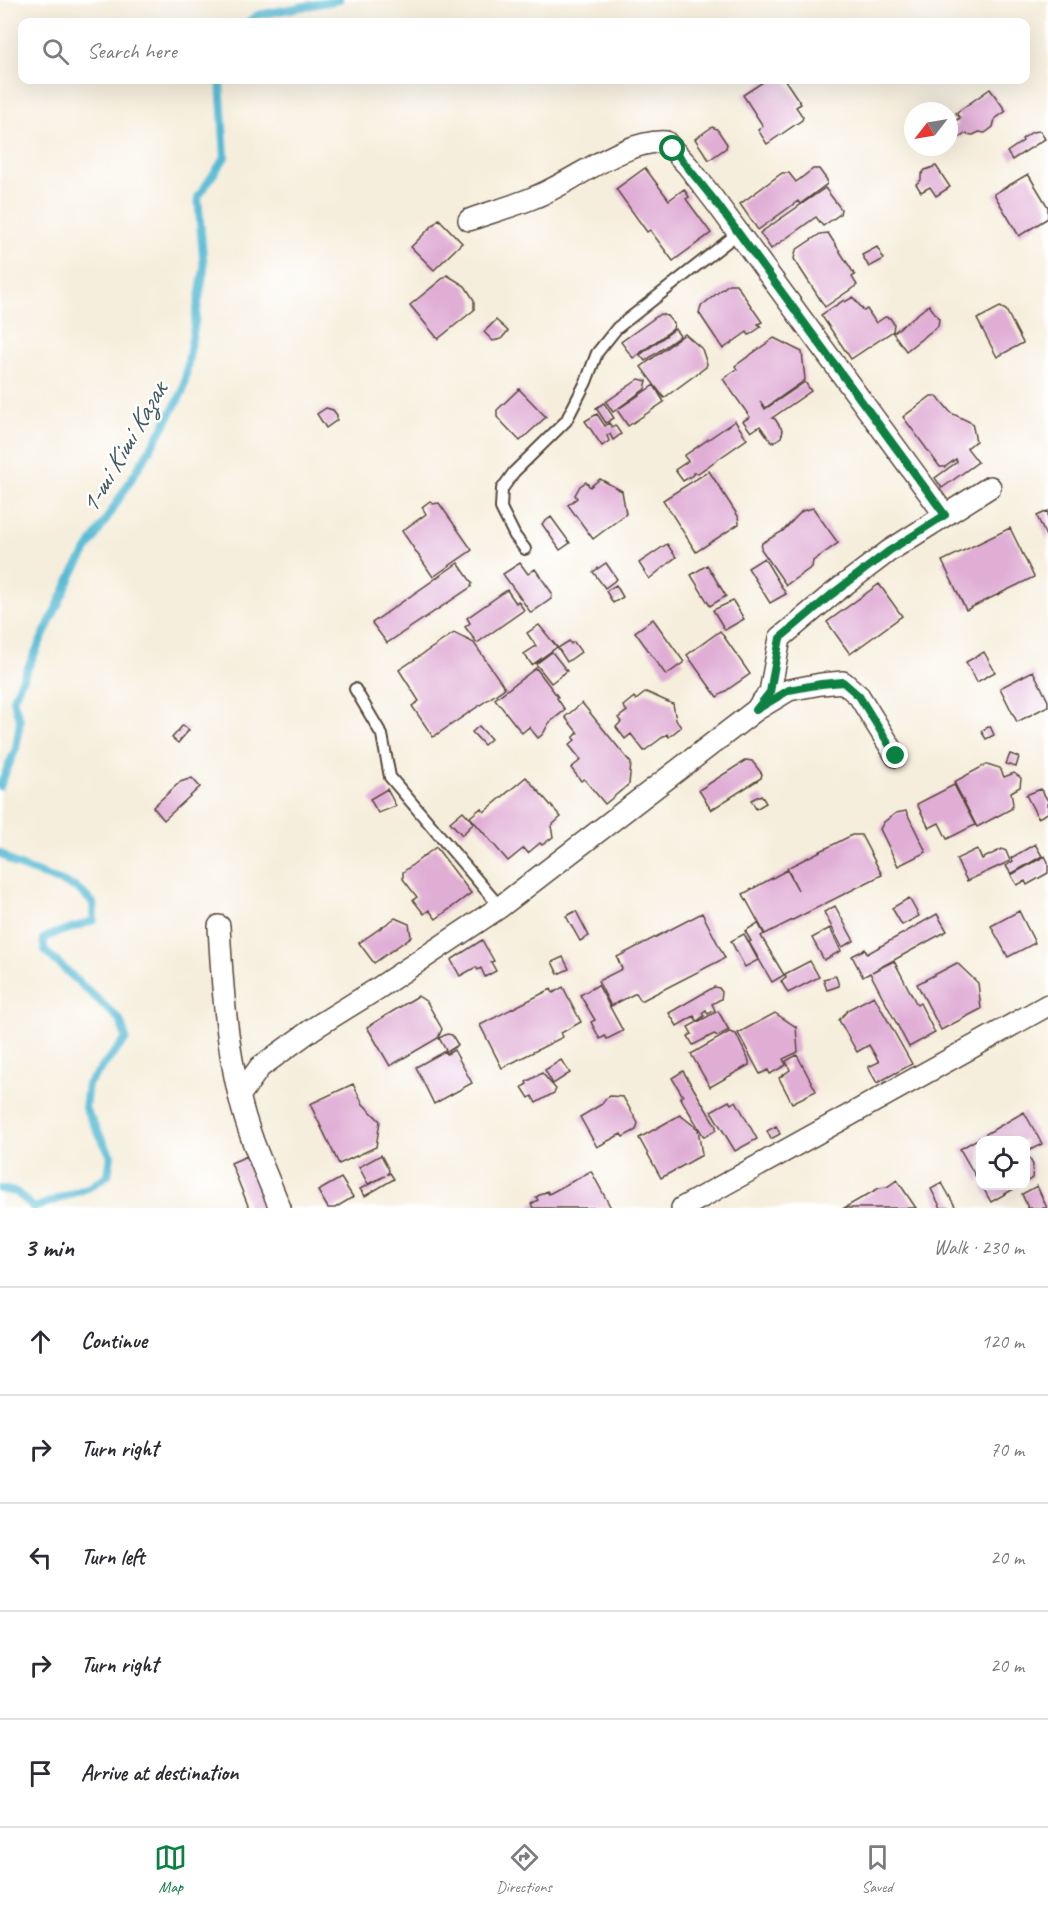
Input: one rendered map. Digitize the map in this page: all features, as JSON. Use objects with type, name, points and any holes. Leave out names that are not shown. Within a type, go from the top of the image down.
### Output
[{"type":"street","points":[[469,220],[536,197],[616,156],[655,141],[666,142],[718,205],[737,234],[945,515]]},
{"type":"street","points":[[756,710],[770,692],[780,638],[831,595],[881,558],[990,487]]},
{"type":"street","points":[[239,1096],[260,1067],[500,906],[756,710],[789,690],[843,682],[859,696],[896,756]]},
{"type":"street","points":[[219,926],[224,1004],[239,1096],[253,1144],[280,1208]]},
{"type":"street","points":[[682,1208],[1048,1005]]},
{"type":"lane","points":[[525,549],[515,536],[501,507],[502,489],[514,472],[566,420],[586,382],[597,353],[617,328],[737,234]]},
{"type":"lane","points":[[356,689],[382,735],[390,777],[500,906]]},
{"type":"building","points":[[760,84],[788,84],[801,104],[796,107],[803,117],[802,120],[767,144],[758,130],[763,126],[743,95]]},
{"type":"building","points":[[990,89],[1006,111],[995,119],[993,127],[985,133],[965,134],[959,138],[958,112]]},
{"type":"building","points":[[712,127],[717,129],[727,144],[726,148],[709,160],[695,139]]},
{"type":"building","points":[[1040,131],[1045,139],[1012,160],[1007,152],[1032,132]]},
{"type":"building","points":[[936,166],[950,187],[936,196],[930,187],[921,192],[916,184],[921,180],[921,175],[925,170]]},
{"type":"building","points":[[645,168],[669,200],[684,189],[689,197],[686,199],[711,233],[673,261],[650,230],[647,232],[616,189]]},
{"type":"building","points":[[813,169],[819,169],[827,180],[827,184],[800,204],[798,201],[758,230],[740,204],[782,173],[789,173],[796,182]]},
{"type":"building","points":[[1028,174],[1048,207],[1048,218],[1019,236],[994,194]]},
{"type":"building","points":[[825,188],[841,209],[840,214],[823,226],[816,217],[771,249],[760,233]]},
{"type":"building","points":[[439,219],[462,243],[434,270],[411,247]]},
{"type":"building","points":[[828,233],[855,275],[852,277],[857,285],[825,307],[794,259],[796,250],[820,234]]},
{"type":"building","points":[[877,247],[884,259],[869,267],[862,255]]},
{"type":"building","points":[[447,275],[465,286],[474,300],[474,310],[438,339],[410,305]]},
{"type":"building","points":[[729,284],[736,284],[762,322],[758,324],[761,327],[749,335],[747,332],[723,349],[699,313],[701,306]]},
{"type":"building","points":[[853,297],[864,311],[867,309],[876,323],[885,317],[890,318],[894,324],[893,331],[851,359],[821,315]]},
{"type":"building","points":[[929,305],[939,319],[938,326],[906,351],[893,333]]},
{"type":"building","points":[[1000,307],[1006,310],[1023,343],[997,357],[977,319]]},
{"type":"building","points":[[660,314],[667,316],[674,324],[673,329],[633,358],[621,342]]},
{"type":"building","points":[[496,320],[508,331],[501,339],[493,341],[484,332]]},
{"type":"building","points":[[675,329],[680,336],[645,361],[640,355]]},
{"type":"building","points":[[685,334],[702,349],[707,364],[664,398],[641,367]]},
{"type":"building","points":[[774,338],[802,352],[805,380],[765,408],[760,401],[765,409],[805,382],[811,391],[772,418],[783,431],[781,437],[772,443],[760,426],[751,432],[743,421],[750,417],[723,379],[737,369],[735,366]]},
{"type":"building","points":[[639,379],[647,381],[645,389],[613,412],[606,402]]},
{"type":"building","points":[[654,385],[664,402],[628,426],[617,410]]},
{"type":"building","points":[[519,389],[546,417],[520,441],[497,417],[497,410]]},
{"type":"building","points":[[931,396],[937,396],[951,413],[972,423],[976,441],[967,448],[978,462],[942,488],[935,478],[957,462],[956,459],[945,467],[940,467],[903,417]]},
{"type":"building","points":[[604,403],[614,418],[606,423],[596,408]]},
{"type":"building","points":[[326,408],[333,410],[337,415],[337,420],[326,428],[317,414]]},
{"type":"building","points":[[597,414],[605,426],[609,423],[612,427],[615,425],[621,434],[613,440],[610,434],[607,436],[609,441],[602,446],[585,421]]},
{"type":"building","points":[[735,421],[747,439],[683,481],[675,470],[688,461],[684,456]]},
{"type":"building","points":[[709,471],[738,516],[739,524],[696,552],[663,500]]},
{"type":"building","points":[[600,479],[622,491],[626,514],[593,539],[568,505],[577,498],[575,495],[580,486],[586,482],[590,487]]},
{"type":"building","points":[[430,501],[433,504],[439,503],[472,550],[433,577],[402,531],[426,514],[422,507]]},
{"type":"building","points":[[813,508],[838,543],[813,561],[812,567],[786,585],[761,549],[762,543],[783,531],[802,511]]},
{"type":"building","points":[[1048,511],[1048,541],[1037,516]]},
{"type":"building","points":[[551,517],[570,543],[560,550],[542,524]]},
{"type":"building","points":[[1010,528],[1034,577],[966,610],[942,561]]},
{"type":"building","points":[[667,544],[676,557],[649,579],[639,563]]},
{"type":"building","points":[[764,558],[786,594],[770,603],[748,568]]},
{"type":"building","points":[[458,563],[472,583],[471,587],[387,643],[372,623]]},
{"type":"building","points":[[520,563],[528,574],[535,569],[552,593],[551,599],[531,613],[503,574]]},
{"type":"building","points":[[606,563],[617,579],[605,588],[593,572]]},
{"type":"building","points":[[707,565],[726,596],[710,606],[691,575]]},
{"type":"building","points":[[879,584],[902,616],[850,654],[827,622]]},
{"type":"building","points":[[616,585],[623,597],[613,603],[606,591]]},
{"type":"building","points":[[507,590],[524,610],[477,643],[465,627],[470,623],[467,618]]},
{"type":"building","points":[[733,601],[744,619],[725,630],[713,610]]},
{"type":"building","points":[[653,619],[684,662],[666,675],[635,632]]},
{"type":"building","points":[[539,625],[557,647],[532,665],[524,654],[536,646],[527,633]]},
{"type":"building","points":[[720,631],[750,674],[717,697],[687,655]]},
{"type":"building","points":[[454,633],[474,643],[505,688],[433,737],[412,706],[419,701],[399,670]]},
{"type":"building","points":[[569,641],[571,644],[574,642],[581,652],[567,662],[558,648]]},
{"type":"building","points":[[552,652],[567,671],[551,683],[536,664]]},
{"type":"building","points":[[984,652],[995,672],[977,682],[966,662]]},
{"type":"building","points":[[536,668],[565,710],[549,723],[538,738],[529,727],[522,733],[495,699]]},
{"type":"building","points":[[1033,671],[1048,701],[1048,706],[1017,722],[1000,688]]},
{"type":"building","points":[[646,692],[673,704],[676,720],[681,727],[669,737],[667,734],[644,751],[631,734],[625,739],[616,727],[621,722],[618,718],[627,711],[623,706],[634,697],[636,700]]},
{"type":"building","points":[[582,703],[631,763],[629,784],[605,804],[584,779],[581,781],[571,768],[581,760],[569,745],[578,733],[565,717]]},
{"type":"building","points":[[183,725],[189,730],[178,743],[172,738]]},
{"type":"building","points":[[479,726],[491,739],[484,745],[472,732]]},
{"type":"building","points":[[990,726],[994,735],[986,739],[981,731]]},
{"type":"building","points":[[1010,754],[1019,757],[1016,767],[1006,764]]},
{"type":"building","points":[[746,760],[752,761],[762,774],[761,778],[711,810],[699,790]]},
{"type":"building","points":[[987,764],[1000,768],[1004,777],[1014,773],[1021,778],[1020,787],[1011,792],[1013,804],[1011,809],[977,827],[954,782]]},
{"type":"building","points":[[526,777],[561,817],[551,826],[553,837],[542,845],[540,843],[528,853],[524,848],[508,861],[470,817],[481,808],[484,812]]},
{"type":"building","points":[[192,778],[200,787],[164,820],[153,807],[180,782]]},
{"type":"building","points":[[954,785],[975,825],[947,839],[939,823],[929,828],[917,804]]},
{"type":"building","points":[[387,789],[396,806],[378,813],[370,799]]},
{"type":"building","points":[[1041,789],[1048,801],[1048,813],[1038,818],[1026,795]]},
{"type":"building","points":[[761,795],[766,803],[756,809],[751,800]]},
{"type":"building","points":[[463,811],[474,823],[462,835],[450,822]]},
{"type":"building","points":[[906,811],[926,852],[898,866],[880,829],[884,822],[896,813]]},
{"type":"building","points":[[852,835],[861,835],[882,875],[765,934],[743,894],[787,870],[798,890],[787,868]]},
{"type":"building","points":[[1035,844],[1042,856],[1011,874],[1006,866],[1013,861],[1011,858]]},
{"type":"building","points":[[436,847],[471,893],[436,919],[429,910],[424,914],[413,900],[417,897],[403,879],[403,872]]},
{"type":"building","points":[[977,849],[982,859],[1002,849],[1006,851],[1010,861],[967,881],[956,859]]},
{"type":"building","points":[[1045,856],[1048,862],[1048,873],[1027,885],[1025,881],[1017,885],[1011,875]]},
{"type":"building","points":[[909,898],[919,916],[902,925],[892,908]]},
{"type":"building","points":[[835,906],[854,941],[842,947],[824,912]]},
{"type":"building","points":[[576,911],[589,936],[580,941],[566,916]]},
{"type":"building","points":[[1019,911],[1035,943],[1008,957],[991,926]]},
{"type":"building","points":[[702,913],[725,958],[641,1001],[636,993],[611,1006],[598,981],[622,969],[617,957]]},
{"type":"building","points":[[937,914],[947,931],[872,972],[894,961],[917,1005],[920,1003],[935,1033],[909,1047],[870,973],[863,977],[852,956],[865,949],[867,954]]},
{"type":"building","points":[[395,918],[409,924],[411,937],[374,963],[359,943]]},
{"type":"building","points":[[758,923],[764,934],[761,936],[784,975],[772,982],[745,931]]},
{"type":"building","points":[[830,928],[841,951],[824,960],[812,938]]},
{"type":"building","points":[[744,934],[758,960],[745,967],[731,941]]},
{"type":"building","points":[[482,940],[494,961],[491,962],[496,971],[485,977],[481,968],[478,970],[476,967],[460,976],[451,960]]},
{"type":"building","points":[[563,957],[569,969],[558,974],[552,962]]},
{"type":"building","points":[[810,961],[819,977],[788,993],[781,981],[786,978],[785,974]]},
{"type":"building","points":[[957,963],[978,983],[981,1009],[941,1030],[917,984]]},
{"type":"building","points":[[836,976],[839,986],[827,990],[823,979]]},
{"type":"building","points":[[598,985],[623,1031],[607,1039],[605,1036],[600,1039],[591,1022],[595,1020],[580,995]]},
{"type":"building","points":[[563,987],[581,1022],[561,1033],[563,1037],[502,1068],[480,1025],[551,989],[553,993]]},
{"type":"building","points":[[714,987],[719,988],[722,992],[721,999],[712,1004],[715,1010],[708,1014],[706,1010],[702,1013],[704,1016],[697,1021],[694,1016],[677,1026],[669,1013]]},
{"type":"building","points":[[418,996],[427,1002],[442,1029],[438,1038],[390,1066],[367,1027]]},
{"type":"building","points":[[874,996],[912,1064],[877,1083],[868,1067],[879,1062],[869,1045],[857,1052],[839,1020],[849,1009]]},
{"type":"building","points":[[718,1011],[729,1030],[718,1036],[714,1034],[693,1045],[688,1036],[692,1034],[688,1027]]},
{"type":"building","points":[[775,1013],[796,1027],[798,1052],[783,1059],[786,1065],[770,1074],[768,1070],[760,1074],[738,1033]]},
{"type":"building","points":[[729,1032],[736,1034],[749,1065],[710,1087],[691,1054]]},
{"type":"building","points":[[447,1034],[452,1035],[458,1045],[447,1052],[439,1038]]},
{"type":"building","points":[[454,1050],[472,1083],[434,1104],[416,1067],[445,1051],[447,1054]]},
{"type":"building","points":[[797,1055],[816,1091],[792,1103],[779,1078],[790,1070],[786,1061]]},
{"type":"building","points":[[561,1060],[570,1073],[553,1084],[545,1070]]},
{"type":"building","points":[[683,1071],[716,1126],[716,1130],[704,1137],[680,1097],[683,1096],[672,1078]]},
{"type":"building","points":[[542,1073],[556,1089],[554,1093],[536,1103],[532,1096],[529,1098],[522,1087],[527,1084],[526,1082]]},
{"type":"building","points":[[353,1084],[363,1104],[380,1121],[376,1147],[339,1164],[310,1104]]},
{"type":"building","points":[[610,1096],[623,1097],[638,1123],[636,1130],[623,1137],[621,1134],[597,1147],[580,1117],[602,1104]]},
{"type":"building","points":[[729,1101],[731,1104],[736,1101],[757,1139],[735,1151],[711,1111]]},
{"type":"building","points":[[1024,1112],[1042,1144],[1030,1150],[1030,1136],[982,1136]]},
{"type":"building","points":[[680,1115],[698,1129],[702,1155],[661,1178],[639,1138]]},
{"type":"building","points":[[776,1126],[780,1134],[771,1139],[767,1131]]},
{"type":"building","points":[[976,1140],[976,1177],[960,1149]]},
{"type":"building","points":[[381,1155],[389,1170],[388,1174],[390,1173],[394,1179],[365,1196],[360,1189],[385,1176],[368,1184],[359,1167]]},
{"type":"building","points":[[247,1156],[269,1208],[249,1208],[231,1163]]},
{"type":"building","points":[[1030,1159],[1033,1165],[1030,1179]]},
{"type":"building","points":[[591,1171],[611,1208],[533,1208],[531,1204],[538,1200],[536,1197],[547,1191],[549,1194]]},
{"type":"building","points":[[341,1178],[353,1197],[335,1208],[328,1208],[318,1191]]},
{"type":"building","points":[[897,1180],[916,1208],[844,1208],[879,1188],[887,1187]]},
{"type":"building","points":[[942,1183],[956,1208],[941,1208],[931,1189]]},
{"type":"building","points":[[1037,1186],[1047,1208],[1028,1208],[1022,1194]]},
{"type":"building","points":[[984,1190],[1012,1190],[991,1202]]},
{"type":"waterway","name":"1-ші Кіші Казак","points":[[254,18],[258,15],[339,0]]},
{"type":"waterway","name":"1-ші Кіші Казак","points":[[0,786],[16,748],[20,721],[13,699],[74,571],[160,433],[183,391],[204,269],[198,197],[225,157],[220,84]]},
{"type":"waterway","name":"1-ші Кіші Казак","points":[[0,853],[15,864],[77,888],[93,903],[94,920],[43,939],[45,951],[120,1020],[126,1039],[88,1084],[85,1108],[111,1156],[108,1175],[90,1187],[34,1208],[16,1192],[0,1189]]},
{"type":"route","points":[[673,149],[718,205],[737,234],[945,515],[889,551],[780,638],[770,692],[756,710],[789,690],[843,682],[859,696],[896,756]]}]
